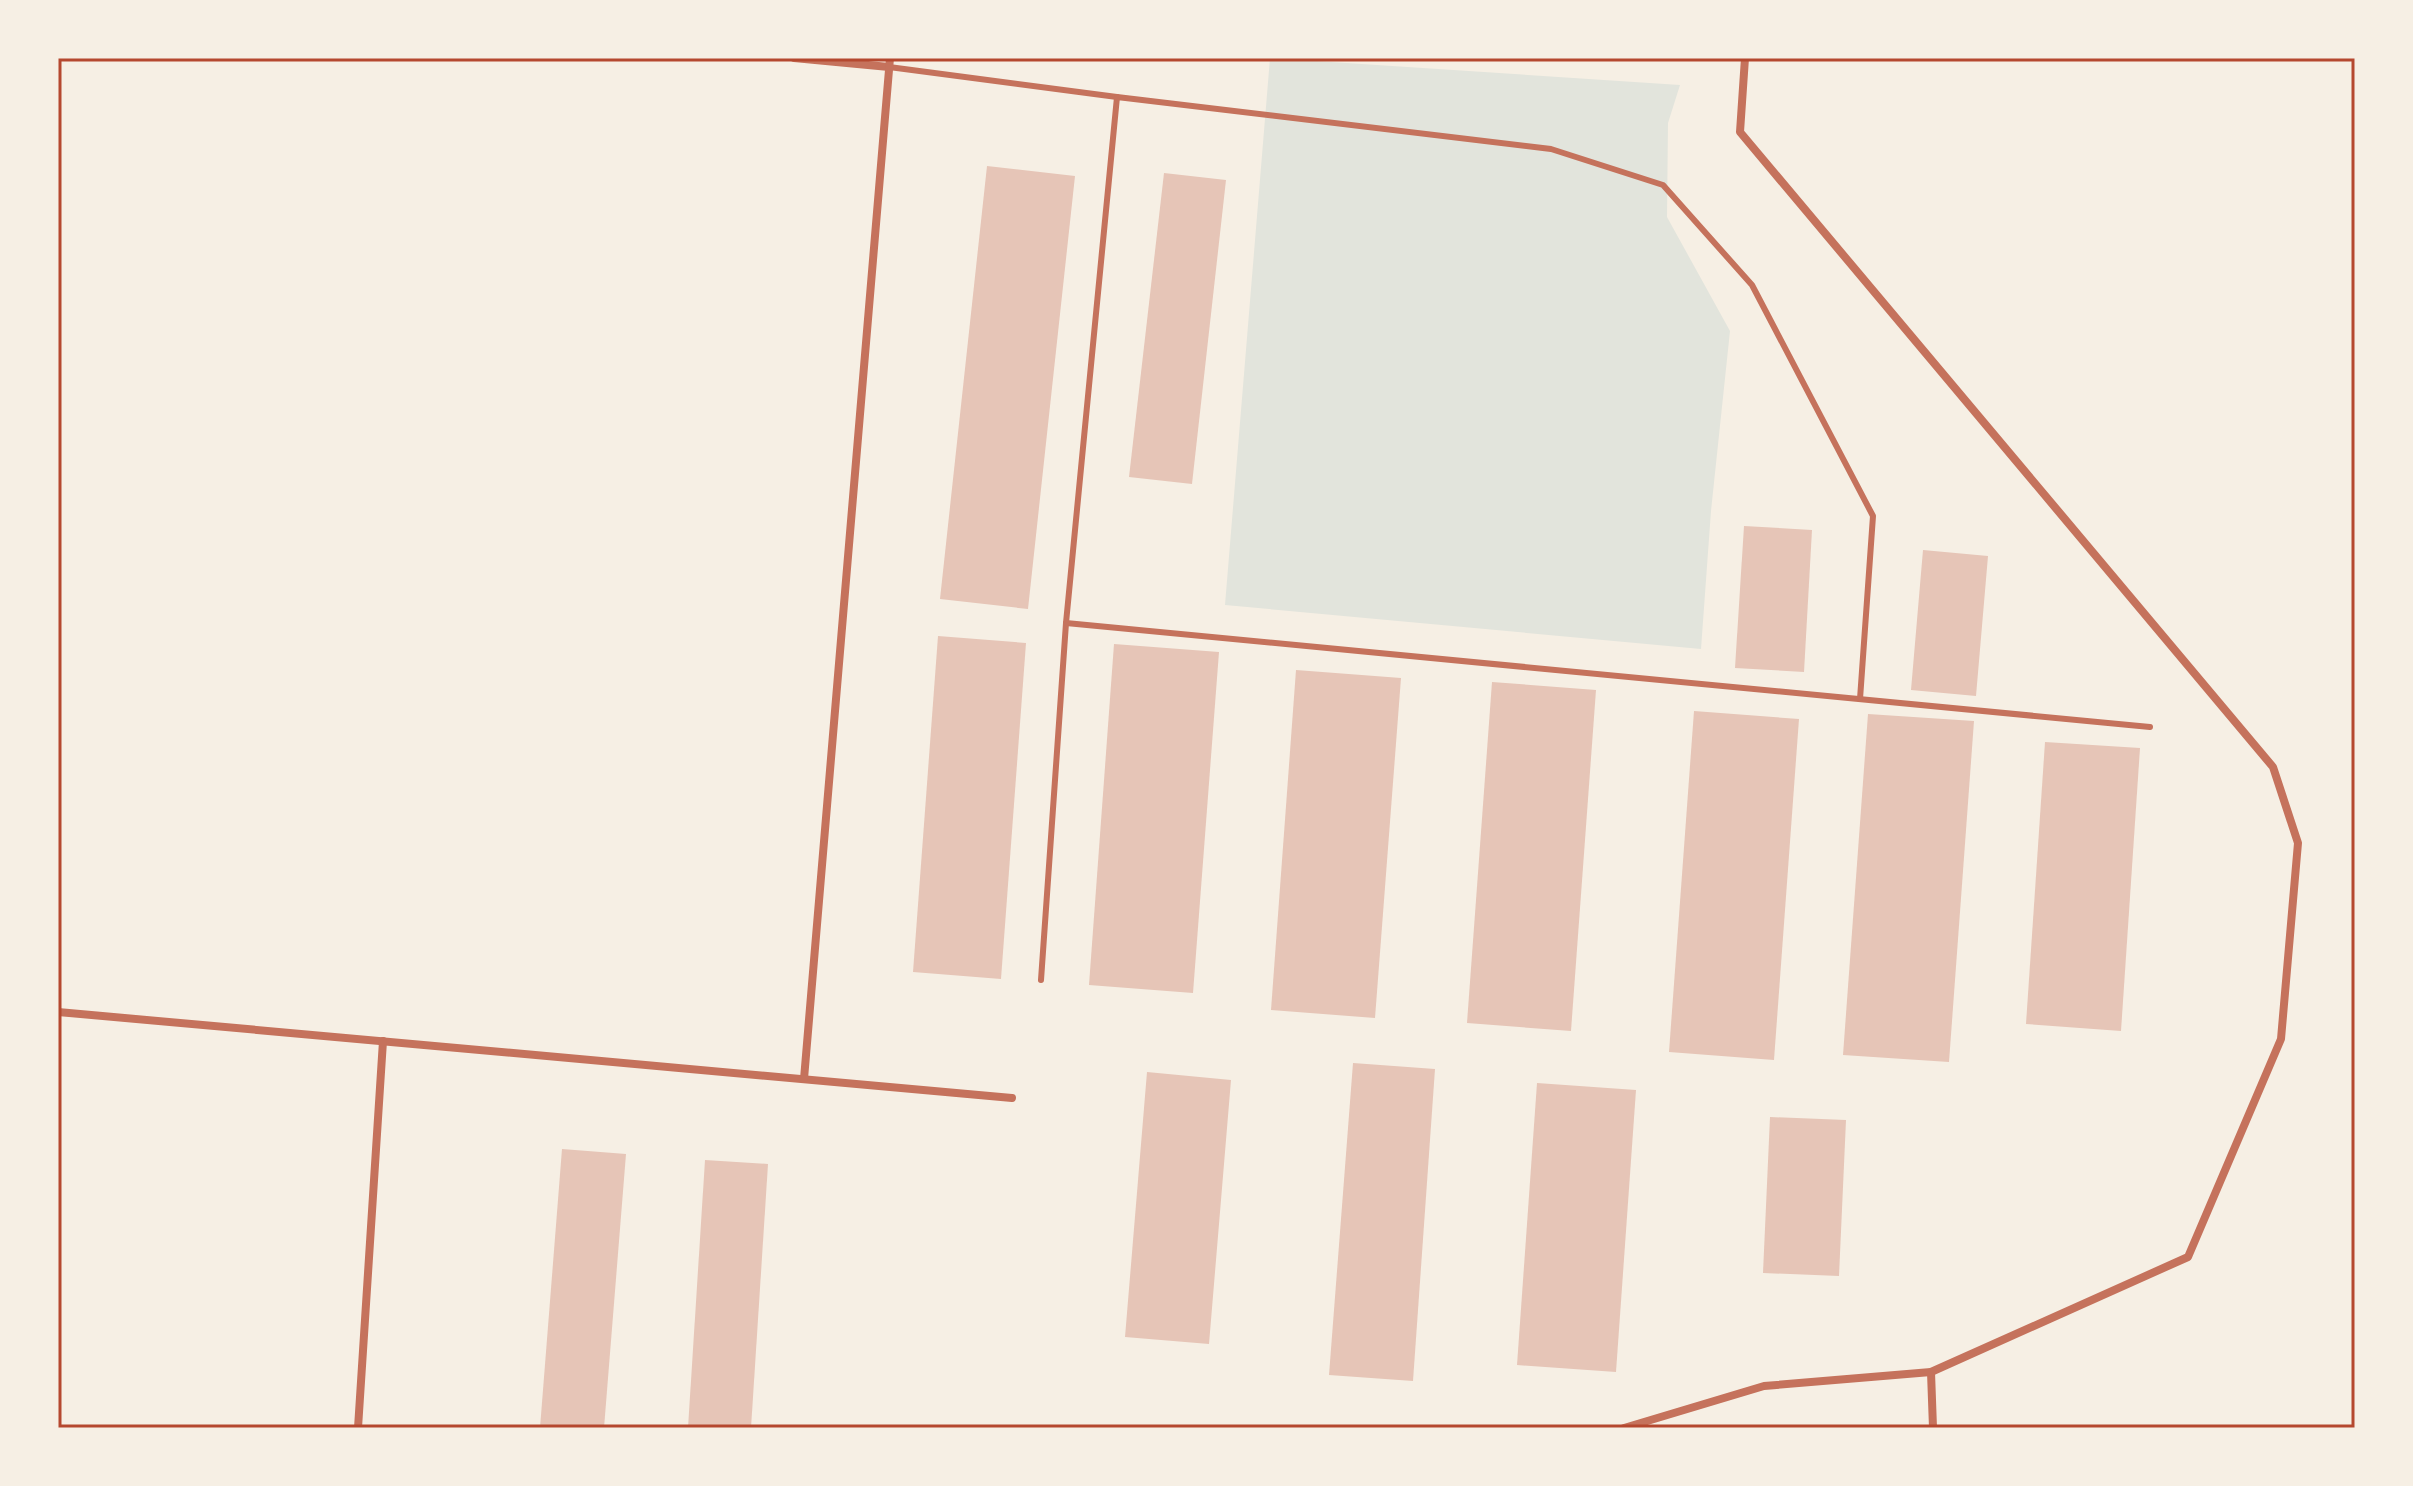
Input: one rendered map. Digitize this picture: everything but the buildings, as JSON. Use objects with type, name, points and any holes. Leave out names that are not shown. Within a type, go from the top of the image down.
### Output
[{"type":"street","points":[[794,58],[889,63],[804,1079]]},
{"type":"street","points":[[1624,1428],[1764,1386],[1931,1372],[2188,1257],[2281,1039],[2298,843],[2273,767],[1740,132],[1745,58]]},
{"type":"street","points":[[58,1012],[1012,1098]]},
{"type":"street","points":[[358,1428],[383,1041]]},
{"type":"street","points":[[1931,1372],[1933,1428]]},
{"type":"lane","points":[[889,63],[1117,97],[1551,149],[1663,185],[1752,285],[1873,516],[1860,699]]},
{"type":"lane","points":[[1041,980],[1066,623],[1117,97]]},
{"type":"lane","points":[[1066,623],[2150,727]]},
{"type":"shaded area","points":[[1270,58],[1680,85],[1668,123],[1667,217],[1730,331],[1711,511],[1701,649],[1225,605]]}]
